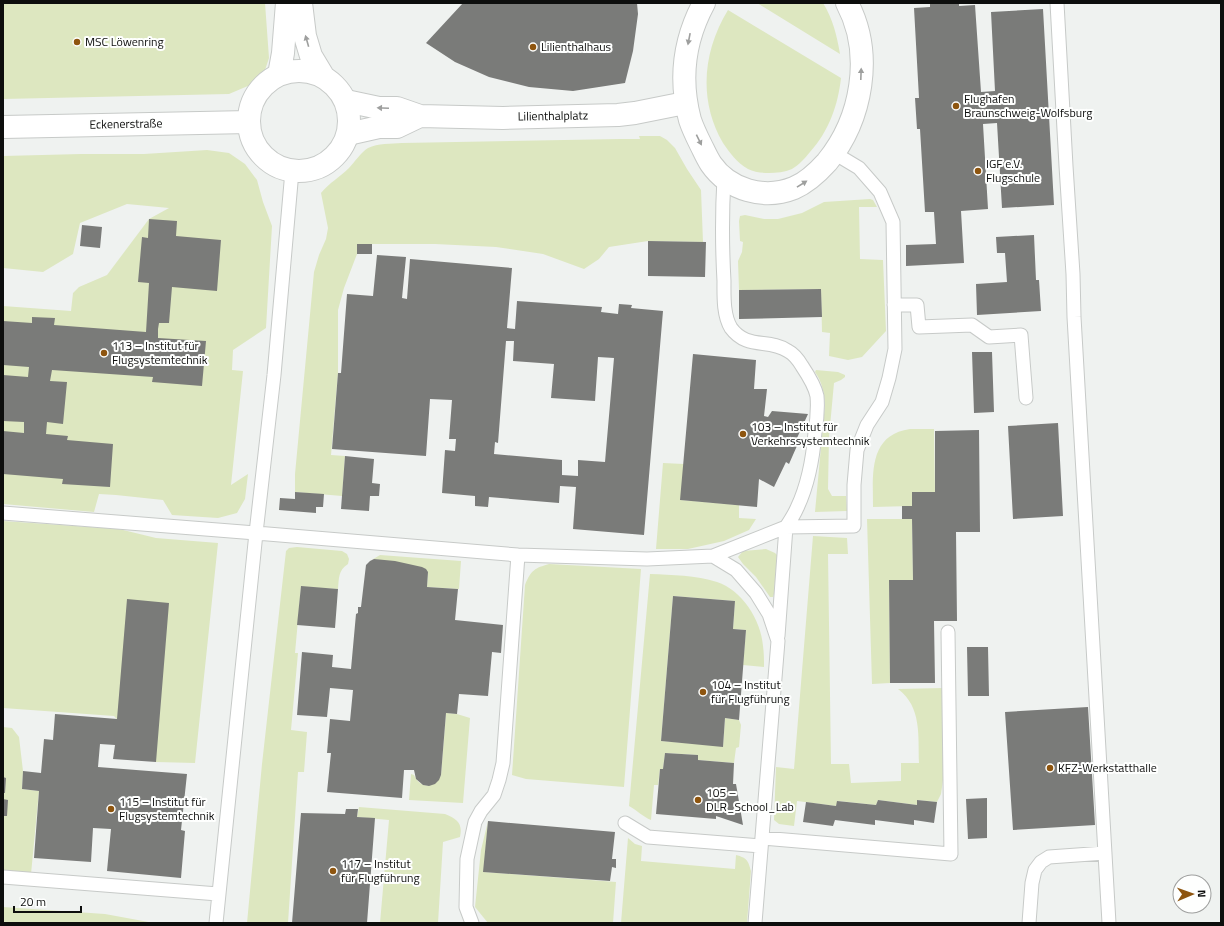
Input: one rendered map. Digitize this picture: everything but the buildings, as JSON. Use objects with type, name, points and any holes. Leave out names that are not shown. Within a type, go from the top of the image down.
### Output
[{"type":"street","points":[[279,74],[283,53],[287,3]]},
{"type":"street","points":[[301,3],[305,36],[311,56],[323,76],[336,87],[346,101],[350,117],[348,134],[336,155],[327,163],[316,168],[305,171],[292,171],[273,164],[265,158],[253,142],[249,122],[252,102],[263,86],[270,79],[279,74],[297,70],[323,76]]},
{"type":"street","points":[[704,3],[690,32],[686,56],[684,81],[685,103],[692,127],[711,164],[724,178],[732,184],[753,192],[766,194],[780,193],[795,188],[808,180],[822,168],[834,153],[851,122],[858,100],[862,79],[862,56],[859,36],[847,3]]},
{"type":"street","name":"Lilienthalplatz","points":[[346,101],[379,108],[397,108],[420,116],[503,118],[618,115],[685,103]]},
{"type":"street","name":"Lilienthalplatz","points":[[348,134],[380,127],[397,126],[420,116]]},
{"type":"street","name":"Eckenerstraße","points":[[3,127],[249,122]]},
{"type":"lane","points":[[1058,3],[1074,317],[1109,923]]},
{"type":"lane","points":[[3,513],[518,555],[647,559],[713,556],[786,527],[854,526],[854,485],[857,450],[867,425],[882,402],[895,349],[892,222],[880,192],[860,168],[834,153]]},
{"type":"lane","points":[[216,923],[256,533],[274,375],[292,171]]},
{"type":"lane","points":[[724,178],[722,202],[722,259],[726,314],[731,327],[739,337],[752,343],[773,344],[789,351],[798,360],[809,376],[817,395],[817,415],[814,442],[807,479],[797,508],[786,527],[755,923]]},
{"type":"lane","points":[[894,305],[917,305],[919,327],[972,325],[989,337],[1022,335],[1026,398]]},
{"type":"lane","points":[[472,923],[466,907],[467,859],[475,822],[480,811],[494,795],[500,780],[503,763],[518,555]]},
{"type":"lane","points":[[713,556],[736,570],[756,593],[769,614],[778,641]]},
{"type":"lane","points":[[625,823],[648,837],[761,842],[951,854],[948,632]]},
{"type":"lane","points":[[1029,923],[1032,883],[1035,870],[1041,862],[1049,857],[1105,853]]},
{"type":"lane","points":[[3,877],[218,894]]},
{"type":"green space","points":[[3,3],[265,3],[269,58],[264,73],[257,82],[229,94],[3,99]]},
{"type":"green space","points":[[757,3],[823,3],[834,28],[840,54]]},
{"type":"green space","points":[[728,10],[841,78],[838,98],[832,117],[817,144],[792,169],[769,173],[748,169],[740,164],[731,154],[723,143],[715,127],[707,93],[707,76],[713,42]]},
{"type":"green space","points":[[639,136],[660,136],[667,140],[675,148],[701,190],[703,242],[648,241],[609,247],[599,259],[584,269],[543,254],[496,247],[435,244],[357,244],[357,254],[344,288],[338,310],[338,373],[331,455],[345,456],[342,496],[295,492],[295,474],[314,272],[326,239],[328,228],[321,193],[324,189],[349,168],[365,150],[380,144],[640,139]]},
{"type":"green space","points":[[207,150],[229,153],[245,164],[257,180],[272,226],[266,328],[233,350],[232,370],[243,371],[231,485],[248,474],[245,499],[237,513],[218,518],[172,515],[163,500],[99,494],[94,512],[3,504],[3,306],[71,311],[73,293],[79,287],[107,275],[149,219],[169,208],[127,204],[80,223],[73,254],[43,272],[3,268],[3,156],[144,154]]},
{"type":"green space","points":[[873,200],[877,207],[859,207],[860,259],[883,260],[886,331],[862,357],[848,360],[829,356],[830,333],[822,332],[821,289],[739,290],[738,261],[742,252],[743,242],[740,241],[739,221],[740,216],[745,215],[764,219],[778,219],[802,213],[824,202]]},
{"type":"green space","points":[[816,370],[838,372],[845,375],[845,377],[841,380],[834,383],[829,437],[828,489],[832,496],[846,496],[847,511],[815,512],[825,404],[822,387],[815,372]]},
{"type":"green space","points":[[910,429],[934,429],[935,492],[912,492],[912,506],[873,507],[874,470],[876,458],[880,448],[886,439],[896,433]]},
{"type":"green space","points":[[663,463],[684,464],[681,500],[739,505],[739,518],[756,519],[749,530],[724,541],[688,549],[656,549]]},
{"type":"green space","points":[[867,519],[912,519],[913,580],[889,581],[890,683],[872,684]]},
{"type":"green space","points":[[3,521],[119,529],[156,538],[218,543],[195,763],[156,762],[114,716],[3,708]]},
{"type":"green space","points":[[813,536],[847,538],[848,554],[828,554],[831,764],[849,764],[851,783],[901,781],[901,763],[919,763],[919,743],[915,713],[906,696],[898,689],[943,688],[944,773],[941,794],[937,802],[917,800],[917,805],[878,800],[876,805],[838,801],[836,806],[797,801],[794,826],[779,824],[774,820],[776,767],[794,769]]},
{"type":"green space","points":[[297,547],[342,551],[347,554],[349,559],[348,564],[342,569],[338,589],[301,587],[295,653],[298,653],[291,730],[307,732],[304,772],[298,772],[288,923],[247,923],[262,764],[286,551],[289,548]]},
{"type":"green space","points":[[766,549],[777,555],[773,597],[770,597],[756,577],[738,557],[743,551]]},
{"type":"green space","points":[[380,555],[461,561],[459,589],[427,587],[428,572],[374,559],[370,561]]},
{"type":"green space","points":[[549,564],[641,569],[624,787],[526,779],[512,775],[525,585],[529,576],[534,570]]},
{"type":"green space","points":[[650,574],[701,578],[726,586],[749,607],[758,626],[764,654],[764,667],[743,665],[746,630],[733,629],[735,601],[673,596],[661,741],[723,746],[725,718],[739,720],[741,725],[739,747],[736,748],[734,763],[698,760],[698,755],[665,753],[663,769],[660,769],[658,785],[654,785],[651,820],[629,806]]},
{"type":"green space","points":[[446,713],[457,714],[470,718],[463,803],[409,800],[411,774],[414,775],[420,783],[428,786],[435,783],[441,775]]},
{"type":"green space","points":[[3,727],[12,728],[19,737],[23,771],[22,789],[39,791],[31,874],[3,871]]},
{"type":"green space","points":[[359,807],[445,814],[458,822],[461,828],[460,837],[443,842],[438,923],[380,923],[389,820],[357,817]]},
{"type":"green space","points":[[488,821],[484,872],[616,882],[613,923],[488,923],[475,907],[481,850]]},
{"type":"green space","points":[[628,838],[635,844],[642,846],[641,861],[735,869],[736,855],[745,858],[751,871],[747,923],[621,923]]},
{"type":"green space","points":[[3,907],[105,914],[154,923],[3,923]]},
{"type":"place","name":"MSC Löwenring","points":[[77,42]]},
{"type":"place","name":"Lilienthalhaus","points":[[533,47]]},
{"type":"place","name":"Flughafen Braunschweig-Wolfsburg","points":[[956,106]]},
{"type":"place","name":"IGF e.V. Flugschule","points":[[978,171]]},
{"type":"place","name":"113 – Institut für Flugsystemtechnik","points":[[104,353]]},
{"type":"place","name":"103 – Institut für Verkehrssystemtechnik","points":[[743,434]]},
{"type":"place","name":"104 – Institut für Flugführung","points":[[703,692]]},
{"type":"place","name":"KFZ-Werkstatthalle","points":[[1050,768]]},
{"type":"place","name":"105 – DLR_School_Lab","points":[[698,800]]},
{"type":"place","name":"115 – Institut für Flugsystemtechnik","points":[[111,809]]},
{"type":"place","name":"117 – Institut für Flugführung","points":[[333,871]]}]
